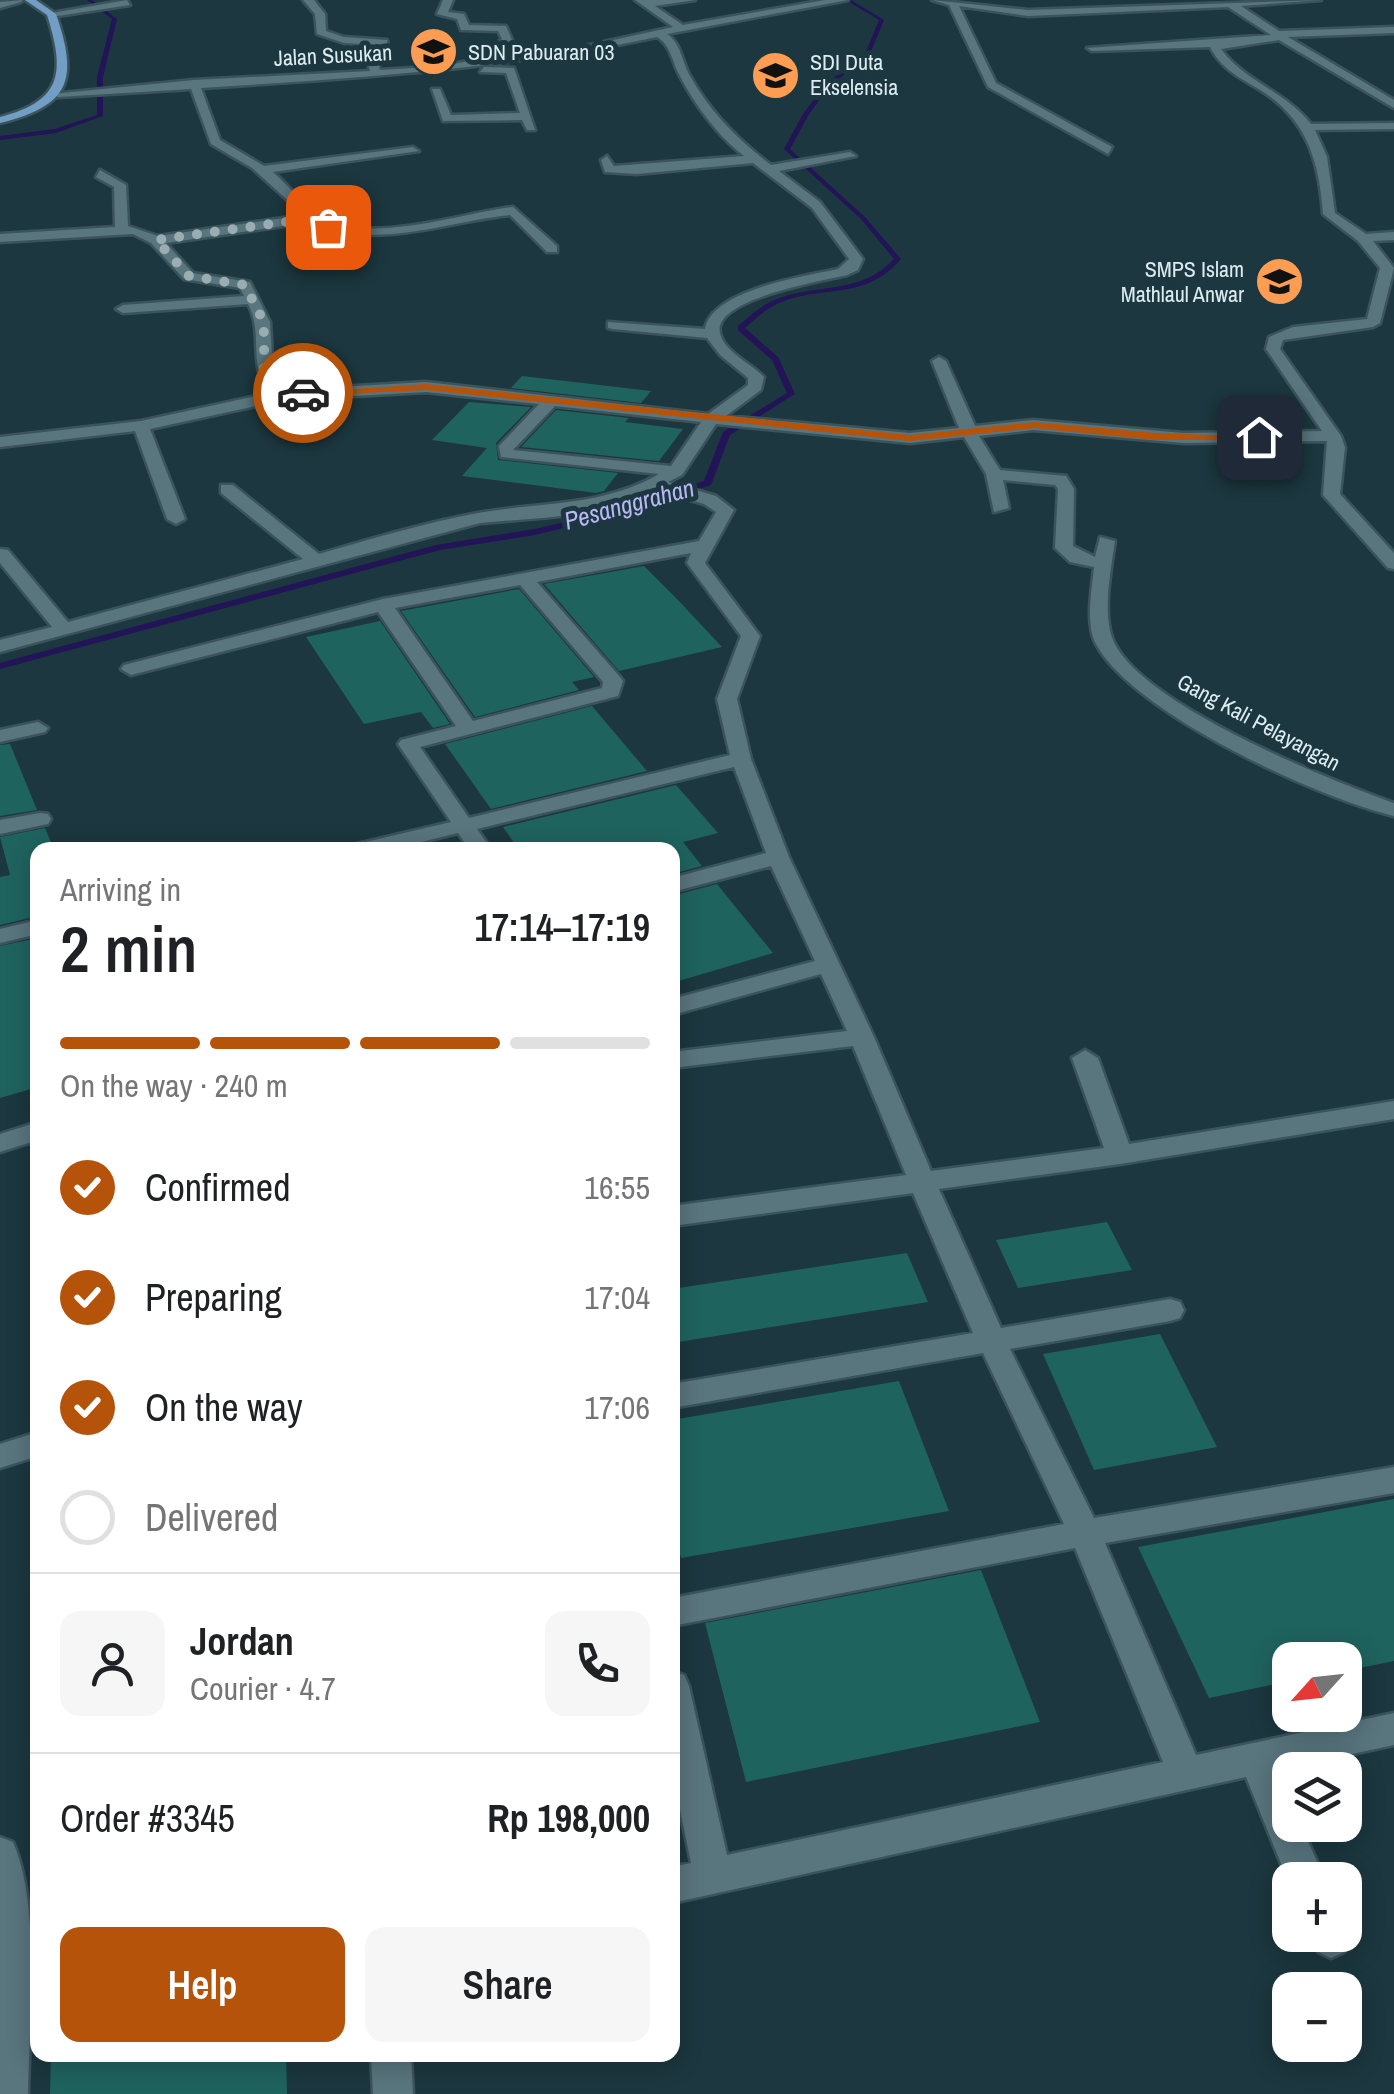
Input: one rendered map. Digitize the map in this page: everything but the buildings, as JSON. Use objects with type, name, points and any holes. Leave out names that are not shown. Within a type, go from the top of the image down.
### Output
[{"type":"main road","points":[[0,120],[40,109],[58,94],[64,70],[51,14],[30,0]]},
{"type":"street","points":[[0,5],[18,0]]},
{"type":"street","points":[[308,0],[319,10],[323,19],[321,32],[326,35],[342,42],[383,42],[384,59],[373,63],[376,73]]},
{"type":"street","points":[[448,0],[442,14],[462,16],[465,28],[502,28],[506,40],[499,46],[504,58]]},
{"type":"street","points":[[642,2],[690,0]]},
{"type":"street","points":[[937,0],[1008,13],[1316,0]]},
{"type":"street","points":[[1133,0],[1148,8]]},
{"type":"street","points":[[1182,0],[1193,6]]},
{"type":"street","name":"Jalan Susukan","points":[[58,94],[432,70],[590,48],[680,27],[839,1]]},
{"type":"street","points":[[642,2],[680,27]]},
{"type":"street","points":[[953,2],[992,85],[1108,150]]},
{"type":"street","points":[[51,14],[122,4]]},
{"type":"street","points":[[1232,5],[1394,105]]},
{"type":"street","points":[[1107,62],[1092,48],[1390,33]]},
{"type":"street","points":[[0,646],[480,518],[610,502],[670,482],[719,418],[756,386],[756,377],[721,347],[713,334],[711,325],[716,315],[764,290],[842,272],[853,267],[856,259],[816,206],[712,118],[684,76],[670,40],[658,34]]},
{"type":"street","points":[[1222,44],[1216,48],[1217,53],[1230,66],[1287,103],[1311,127],[1326,173],[1329,214],[1363,238],[1391,269],[1373,323],[1276,336],[1273,350],[1334,436],[1336,467],[1331,495],[1394,564]]},
{"type":"street","points":[[436,91],[446,119],[529,122],[510,70],[471,71],[461,64]]},
{"type":"street","points":[[194,83],[215,142],[284,186],[314,218],[335,230],[366,231],[513,211],[552,249]]},
{"type":"street","points":[[1311,127],[1394,126]]},
{"type":"street","points":[[261,170],[413,151]]},
{"type":"street","points":[[607,160],[609,169],[637,170],[768,165],[850,156]]},
{"type":"street","points":[[100,174],[120,185],[122,230]]},
{"type":"street","points":[[156,240],[314,218]]},
{"type":"street","points":[[0,238],[135,230],[156,240],[184,274],[245,285],[263,324],[264,375],[273,389],[283,395]]},
{"type":"street","points":[[1363,238],[1394,236]]},
{"type":"street","points":[[123,310],[251,300]]},
{"type":"street","points":[[614,324],[713,334]]},
{"type":"street","points":[[938,361],[970,434],[994,474],[1000,508]]},
{"type":"street","points":[[0,442],[141,426],[283,395],[426,387],[856,436],[910,438],[1034,425],[1184,438],[1334,436]]},
{"type":"street","points":[[554,400],[505,449],[507,454],[670,482],[725,510],[722,524],[700,546],[696,562],[751,636],[727,699],[741,759],[778,857],[862,1037],[992,1342],[1085,1532],[1185,1772]]},
{"type":"street","points":[[141,426],[176,519]]},
{"type":"street","points":[[994,474],[1060,480],[1066,490],[1064,548],[1076,558],[1103,564]]},
{"type":"street","points":[[226,489],[315,560]]},
{"type":"street","name":"Gang Kali Pelayangan","points":[[1106,540],[1103,640],[1117,662],[1156,696],[1285,766],[1394,810]]},
{"type":"street","points":[[132,668],[383,605],[700,546]]},
{"type":"street","points":[[2,554],[64,629]]},
{"type":"street","points":[[476,842],[408,744],[466,726],[612,692],[612,681],[523,576]]},
{"type":"street","points":[[383,605],[466,726]]},
{"type":"street","points":[[0,736],[38,728]]},
{"type":"street","points":[[396,842],[669,773],[741,759]]},
{"type":"street","points":[[0,828],[40,819]]},
{"type":"street","points":[[680,883],[778,857]]},
{"type":"street","points":[[0,936],[30,929]]},
{"type":"street","points":[[680,1005],[828,965]]},
{"type":"street","points":[[680,1059],[862,1037]]},
{"type":"street","points":[[1085,1058],[1120,1156]]},
{"type":"street","points":[[680,1215],[1120,1156],[1394,1110]]},
{"type":"street","points":[[0,1143],[30,1134]]},
{"type":"street","points":[[680,1395],[1170,1310]]},
{"type":"street","points":[[0,1456],[30,1447]]},
{"type":"street","points":[[680,1610],[1085,1532],[1394,1480]]},
{"type":"street","points":[[680,1724],[712,1876]]},
{"type":"street","points":[[680,1883],[1394,1729]]},
{"type":"street","points":[[1256,1759],[1299,1862]]},
{"type":"street","points":[[0,1854],[8,2094]]},
{"type":"street","points":[[391,2062],[393,2094]]},
{"type":"waterway","points":[[0,138],[56,131],[100,116],[100,77],[115,19],[89,0]]},
{"type":"waterway","name":"Pesanggrahan","points":[[0,666],[439,547],[535,532],[626,510],[708,483],[726,434],[791,394],[775,359],[741,328],[762,309],[782,300],[870,281],[898,259],[863,218],[787,149],[828,85],[868,53],[882,20],[848,0]]},
{"type":"way so far","points":[[303,393],[283,395],[273,389],[264,375],[263,324],[245,285],[184,274],[156,240],[314,218],[328,227]]},
{"type":"place","name":"SDN Pabuaran 03","points":[[433,52]]},
{"type":"place","name":"SDI Duta Ekselensia","points":[[775,75]]},
{"type":"place","name":"SMPS Islam Mathlaul Anwar","points":[[1279,282]]},
{"type":"route","points":[[303,393],[390,387],[470,390],[856,436],[910,438],[1034,425],[1184,438],[1259,437]]}]
